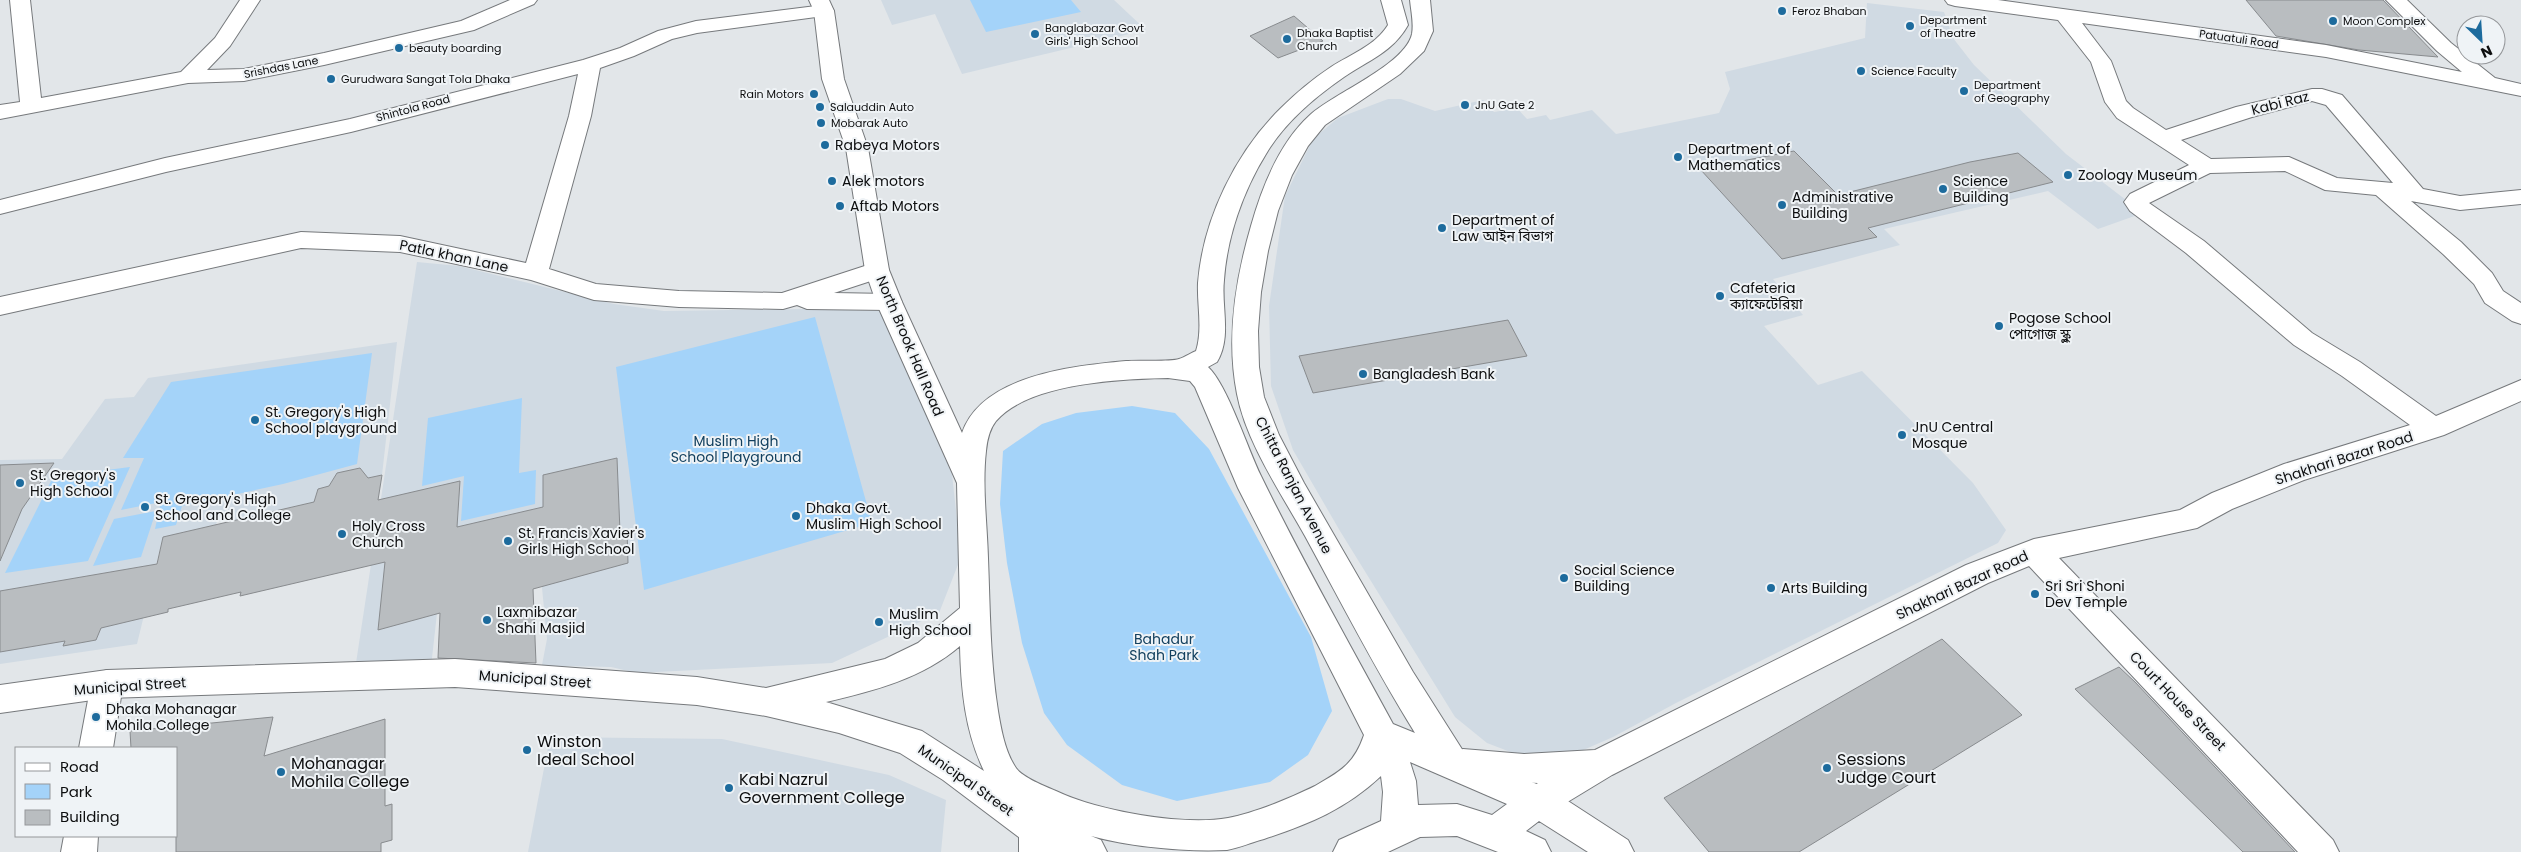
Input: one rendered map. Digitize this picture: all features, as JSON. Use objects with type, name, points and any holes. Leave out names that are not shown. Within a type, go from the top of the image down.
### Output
[{"type":"street","points":[[20,0],[31,105]]},
{"type":"street","points":[[188,76],[223,42],[250,0]]},
{"type":"street","name":"Srishdas Lane","points":[[0,112],[188,76],[244,75],[324,59],[466,26],[527,0]]},
{"type":"street","points":[[1182,369],[1208,356],[1212,343],[1211,281],[1220,232],[1248,166],[1264,140],[1288,114],[1336,73],[1376,50],[1392,37],[1398,25],[1391,0]]},
{"type":"street","name":"Chitta Ranjan Avenue","points":[[1420,0],[1423,25],[1422,37],[1416,49],[1393,70],[1318,119],[1299,138],[1292,150],[1270,201],[1256,249],[1244,340],[1251,397],[1274,451],[1417,711],[1452,762]]},
{"type":"street","name":"Patuatuli Road","points":[[1956,0],[2066,17],[2326,51],[2521,90]]},
{"type":"street","points":[[2396,0],[2444,47],[2488,83]]},
{"type":"street","name":"Shintola Road","points":[[0,207],[165,165],[351,125],[590,64],[627,52],[665,35],[696,27],[821,5]]},
{"type":"street","name":"North Brook Hall Road","points":[[821,5],[834,79],[858,148],[877,270],[889,302],[971,483]]},
{"type":"street","points":[[2066,17],[2101,61],[2116,102],[2125,113],[2206,166]]},
{"type":"street","points":[[535,273],[580,116],[590,64]]},
{"type":"street","name":"Kabi Raz","points":[[2164,138],[2244,112],[2312,95],[2322,95],[2334,100],[2416,195]]},
{"type":"street","points":[[2434,428],[2350,369],[2303,339],[2195,247],[2138,206],[2138,199],[2206,166],[2289,164],[2333,185],[2381,188],[2460,203],[2521,197]]},
{"type":"street","points":[[2381,188],[2452,248],[2484,279],[2494,297],[2521,315]]},
{"type":"street","name":"Patla khan Lane","points":[[0,306],[301,240],[400,244],[535,273],[594,292],[679,299],[783,301],[877,270]]},
{"type":"street","points":[[783,301],[889,302]]},
{"type":"street","points":[[1182,369],[1200,375],[1209,383],[1218,412],[1259,504],[1381,734],[1396,768],[1401,787],[1402,808],[1396,831]]},
{"type":"street","name":"Municipal Street","points":[[1036,841],[989,746],[982,712],[977,670],[971,483],[972,452],[977,428],[997,403],[1038,385],[1080,376],[1137,370],[1182,369]]},
{"type":"street","points":[[1209,383],[1247,376]]},
{"type":"street","name":"Shakhari Bazar Road","points":[[1496,834],[1539,801],[1600,764],[1977,574],[2034,551],[2187,520],[2222,501],[2294,472],[2434,428],[2521,390]]},
{"type":"street","name":"Court House Street","points":[[2034,551],[2321,852]]},
{"type":"street","points":[[766,702],[876,674],[912,662],[945,641],[975,613]]},
{"type":"street","name":"Municipal Street","points":[[0,699],[108,684],[455,673],[697,690],[766,702],[839,719],[910,741],[955,769],[1036,841],[1089,852]]},
{"type":"street","points":[[96,747],[108,684]]},
{"type":"street","points":[[1381,734],[1452,762],[1539,801],[1601,840],[1616,852]]},
{"type":"street","points":[[1005,780],[1035,798],[1069,814],[1120,828],[1188,835],[1228,834],[1303,810],[1349,784],[1371,762],[1381,734]]},
{"type":"street","points":[[1452,762],[1488,768],[1524,769],[1600,764]]},
{"type":"street","points":[[1351,852],[1417,821],[1457,820],[1496,834],[1533,852]]},
{"type":"street","points":[[79,852],[81,837]]},
{"type":"shaded area","name":"Banglabazar Govt Girls' High School","points":[[881,0],[1114,0],[1146,30],[962,74],[935,14],[892,25]]},
{"type":"shaded area","points":[[1867,3],[1944,12],[1953,38],[1974,65],[2066,154],[2143,213],[2098,229],[2048,191],[1884,229],[1900,245],[1773,279],[1803,315],[1764,326],[1818,385],[1862,371],[1973,483],[2006,530],[1998,543],[1676,703],[1613,737],[1572,755],[1521,756],[1487,743],[1455,717],[1340,531],[1293,450],[1271,386],[1269,306],[1285,196],[1313,139],[1338,118],[1388,99],[1401,99],[1435,111],[1483,100],[1494,112],[1517,108],[1527,119],[1546,115],[1550,120],[1592,110],[1616,134],[1719,113],[1730,89],[1725,72],[1865,38]]},
{"type":"shaded area","points":[[417,262],[459,266],[614,304],[664,311],[808,309],[881,311],[952,474],[961,557],[939,613],[832,663],[637,673],[611,667],[567,666],[541,670],[547,639],[538,547],[441,577],[431,667],[356,663]]},
{"type":"shaded area","name":"St. Gregory's High School and College","points":[[397,342],[382,475],[368,478],[360,468],[337,473],[329,486],[318,489],[314,502],[234,520],[235,513],[218,517],[216,525],[163,537],[137,644],[0,664],[0,460],[62,459],[105,399],[134,397],[148,378]]},
{"type":"shaded area","name":"Kabi Nazrul Government College","points":[[550,737],[722,739],[889,775],[946,800],[941,852],[528,852]]},
{"type":"green space","points":[[970,0],[1071,0],[1081,12],[986,32]]},
{"type":"green space","name":"Muslim High School Playground","points":[[815,317],[872,523],[644,590],[616,367]]},
{"type":"green space","name":"St. Gregory's High School playground","points":[[372,353],[357,464],[283,484],[182,506],[176,525],[155,529],[161,502],[121,510],[144,458],[123,458],[171,382]]},
{"type":"green space","points":[[522,398],[519,473],[536,470],[535,504],[461,521],[464,476],[422,486],[428,418]]},
{"type":"green space","name":"Bahadur Shah Park","points":[[1132,406],[1175,413],[1209,449],[1311,637],[1332,711],[1308,755],[1270,782],[1177,801],[1122,785],[1067,745],[1044,713],[1022,643],[1007,563],[1000,504],[1003,451],[1042,424],[1076,413]]},
{"type":"green space","points":[[130,467],[88,561],[5,573],[53,477]]},
{"type":"green space","points":[[156,511],[141,557],[93,566],[114,519]]},
{"type":"building","name":"Moon Complex","points":[[2246,0],[2383,0],[2438,57],[2359,50],[2276,36]]},
{"type":"building","name":"Dhaka Baptist Church","points":[[1294,16],[1323,41],[1278,58],[1250,36]]},
{"type":"building","points":[[1794,151],[1838,195],[1970,162],[2018,153],[2053,182],[1868,228],[1877,237],[1782,259],[1700,169]]},
{"type":"building","name":"Bangladesh Bank","points":[[1508,320],[1527,356],[1313,393],[1299,356]]},
{"type":"building","points":[[617,458],[620,532],[627,530],[628,563],[533,589],[536,663],[438,658],[440,613],[378,630],[385,562],[240,596],[241,592],[168,609],[168,612],[101,628],[96,640],[63,646],[65,641],[0,652],[0,591],[157,564],[163,537],[314,502],[318,489],[329,486],[337,473],[360,468],[368,478],[382,475],[378,500],[460,481],[457,527],[543,507],[543,475]]},
{"type":"building","name":"St. Gregory's High School","points":[[54,463],[22,509],[0,561],[0,465]]},
{"type":"building","name":"Sessions Judge Court","points":[[1942,639],[2022,715],[1799,852],[1709,852],[1664,798]]},
{"type":"building","points":[[2119,667],[2295,852],[2243,852],[2075,689]]},
{"type":"building","name":"Mohanagar Mohila College","points":[[273,717],[264,756],[385,719],[385,806],[392,804],[392,840],[381,843],[381,852],[176,852],[176,837],[178,837],[178,747],[131,747],[130,731]]},
{"type":"place","name":"Feroz Bhaban","points":[[1782,11]]},
{"type":"place","name":"Moon Complex","points":[[2333,21]]},
{"type":"place","name":"Department of Theatre","points":[[1910,26]]},
{"type":"place","name":"Banglabazar Govt Girls' High School","points":[[1035,34]]},
{"type":"place","name":"Dhaka Baptist Church","points":[[1287,39]]},
{"type":"place","name":"beauty boarding","points":[[399,48]]},
{"type":"place","name":"Science Faculty","points":[[1861,71]]},
{"type":"place","name":"Gurudwara Sangat Tola Dhaka","points":[[331,79]]},
{"type":"place","name":"Department of Geography","points":[[1964,91]]},
{"type":"place","name":"Rain Motors","points":[[814,94]]},
{"type":"place","name":"JnU Gate 2","points":[[1465,105]]},
{"type":"place","name":"Salauddin Auto","points":[[820,107]]},
{"type":"place","name":"Mobarak Auto","points":[[821,123]]},
{"type":"place","name":"Rabeya Motors","points":[[825,145]]},
{"type":"place","name":"Department of Mathematics","points":[[1678,157]]},
{"type":"place","name":"Zoology Museum","points":[[2068,175]]},
{"type":"place","name":"Alek motors","points":[[832,181]]},
{"type":"place","name":"Science Building","points":[[1943,189]]},
{"type":"place","name":"Administrative Building","points":[[1782,205]]},
{"type":"place","name":"Aftab Motors","points":[[840,206]]},
{"type":"place","name":"Department of Law আইন বিভাগ","points":[[1442,228]]},
{"type":"place","name":"Cafeteria ক্যাফেটেরিয়া","points":[[1720,296]]},
{"type":"place","name":"Pogose School পোগোজ স্কুল","points":[[1999,326]]},
{"type":"place","name":"Bangladesh Bank","points":[[1363,374]]},
{"type":"place","name":"St. Gregory's High School playground","points":[[255,420]]},
{"type":"place","name":"JnU Central Mosque","points":[[1902,435]]},
{"type":"place","name":"St. Gregory's High School","points":[[20,483]]},
{"type":"place","name":"St. Gregory's High School and College","points":[[145,507]]},
{"type":"place","name":"Dhaka Govt. Muslim High School","points":[[796,516]]},
{"type":"place","name":"Holy Cross Church","points":[[342,534]]},
{"type":"place","name":"St. Francis Xavier's Girls High School","points":[[508,541]]},
{"type":"place","name":"Social Science Building","points":[[1564,578]]},
{"type":"place","name":"Arts Building","points":[[1771,588]]},
{"type":"place","name":"Sri Sri Shoni Dev Temple","points":[[2035,594]]},
{"type":"place","name":"Laxmibazar Shahi Masjid","points":[[487,620]]},
{"type":"place","name":"Muslim High School","points":[[879,622]]},
{"type":"place","name":"Dhaka Mohanagar Mohila College","points":[[96,717]]},
{"type":"place","name":"Winston Ideal School","points":[[527,750]]},
{"type":"place","name":"Sessions Judge Court","points":[[1827,768]]},
{"type":"place","name":"Mohanagar Mohila College","points":[[281,772]]},
{"type":"place","name":"Kabi Nazrul Government College","points":[[729,788]]}]
